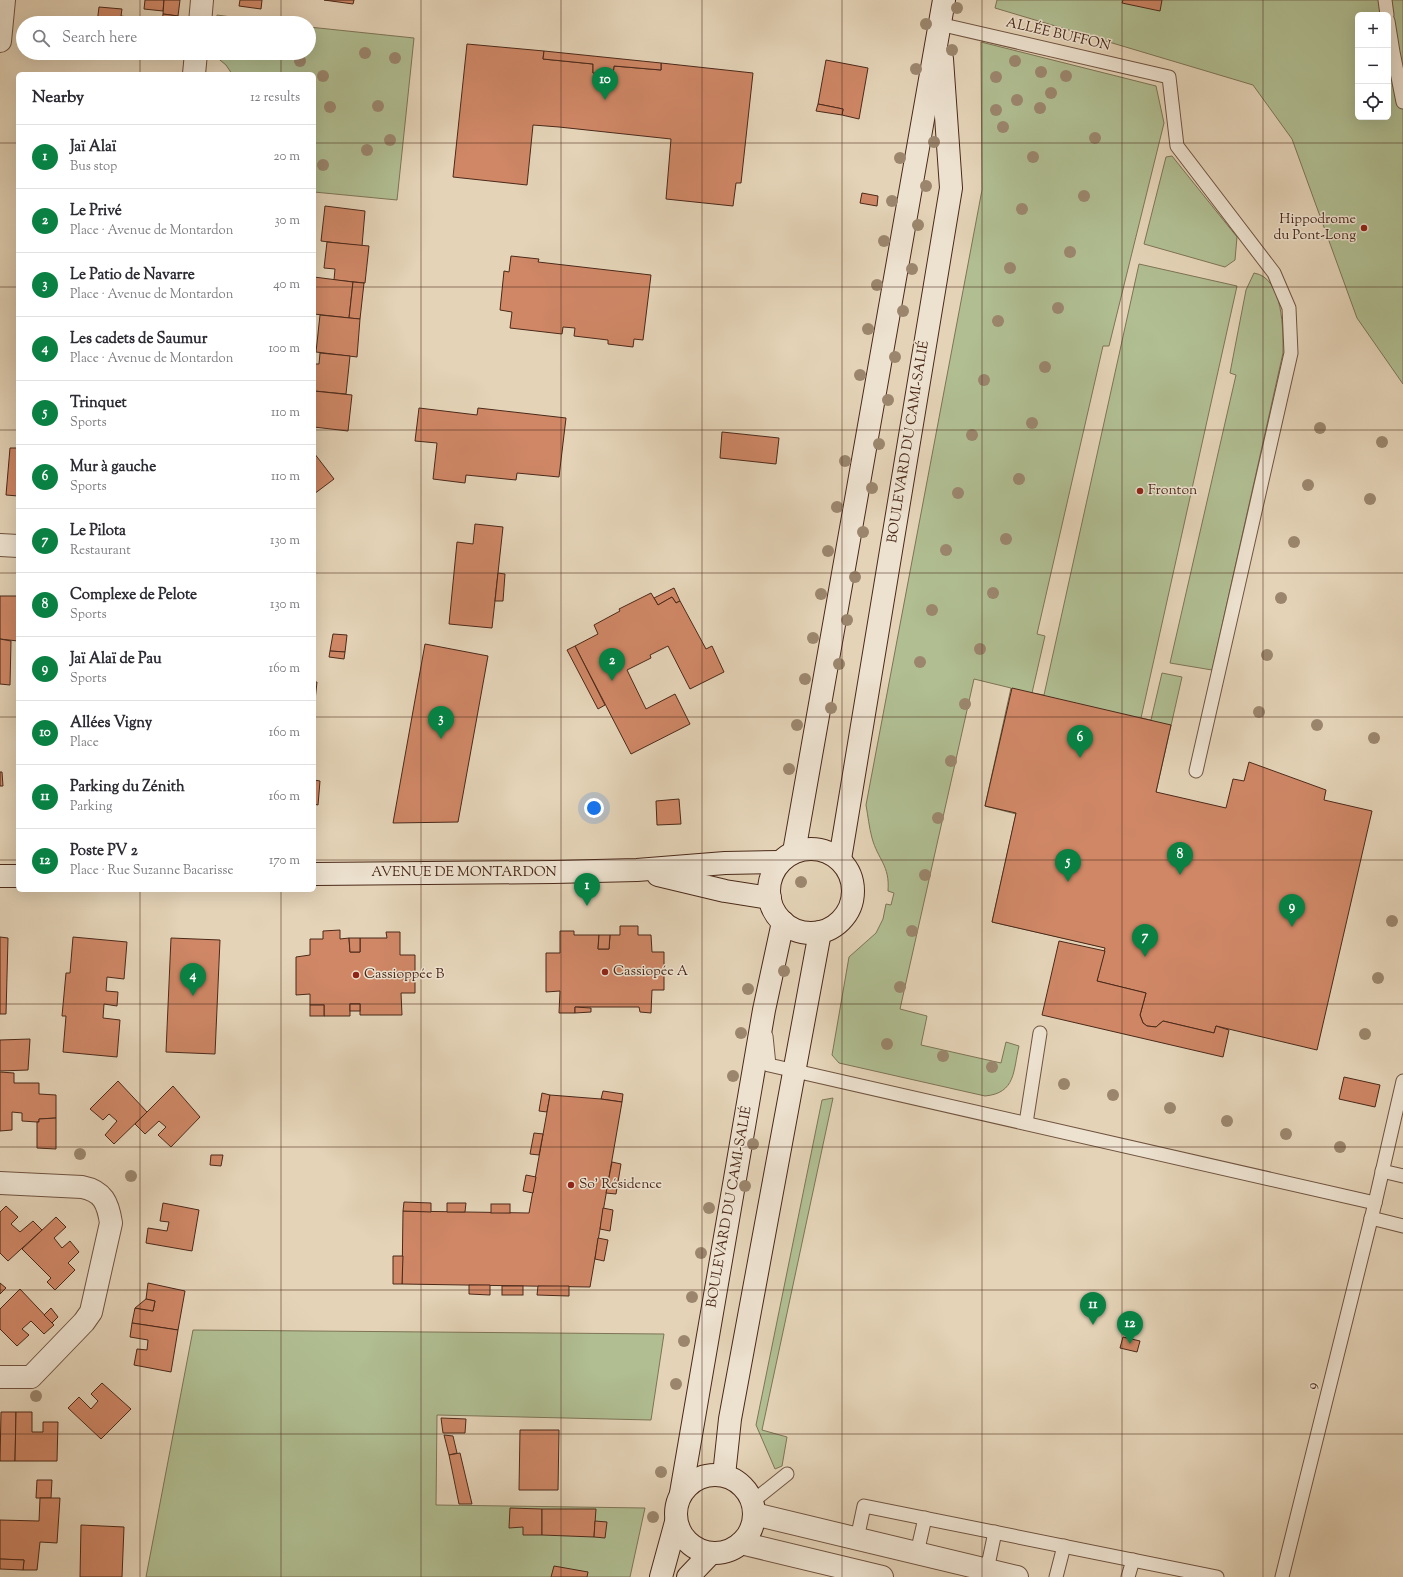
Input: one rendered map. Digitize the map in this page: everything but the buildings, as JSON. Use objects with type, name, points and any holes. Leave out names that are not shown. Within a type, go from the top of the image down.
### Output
[{"type":"street","points":[[0,41],[4,0]]},
{"type":"street","points":[[201,16],[202,0]]},
{"type":"street","name":"BOULEVARD DU CAMI-SALIÉ","points":[[787,857],[944,0]]},
{"type":"street","name":"BOULEVARD DU CAMI-SALIÉ","points":[[840,859],[951,188],[940,24]]},
{"type":"street","points":[[194,72],[195,60]]},
{"type":"street","points":[[0,545],[16,546]]},
{"type":"street","points":[[806,849],[818,849],[829,852],[840,859],[848,869],[853,882],[854,895],[850,908],[842,920],[832,928],[820,932],[807,933],[794,930],[783,922],[774,911],[770,898],[770,886],[773,873],[787,857],[806,849]]},
{"type":"street","name":"AVENUE DE MONTARDON","points":[[316,874],[500,874],[637,870],[787,857]]},
{"type":"street","name":"AVENUE DE MONTARDON","points":[[637,870],[725,891],[770,898]]},
{"type":"street","points":[[0,876],[16,876]]},
{"type":"street","name":"BOULEVARD DU CAMI-SALIÉ","points":[[681,1494],[764,1010],[783,922]]},
{"type":"street","points":[[724,1476],[730,1419],[820,932]]},
{"type":"street","points":[[0,1183],[82,1187],[93,1189],[102,1197],[109,1209],[111,1223],[91,1312],[84,1322],[31,1377],[0,1377]]},
{"type":"street","points":[[660,1577],[676,1522],[677,1502],[689,1484],[700,1477],[712,1474],[724,1476],[736,1481],[746,1490],[753,1508],[752,1525],[748,1535],[732,1550],[722,1552],[712,1553],[699,1550],[689,1544],[681,1534],[676,1522]]},
{"type":"street","points":[[753,1508],[857,1539],[1017,1577]]},
{"type":"street","points":[[741,1543],[882,1577]]},
{"type":"street","points":[[688,1577],[712,1553]]},
{"type":"lane","points":[[1385,0],[1387,12]]},
{"type":"lane","name":"ALLÉE BUFFON","points":[[940,24],[1169,78],[1177,146],[1274,273],[1289,308],[1291,353],[1196,771]]},
{"type":"lane","points":[[1391,44],[1403,102]]},
{"type":"lane","points":[[764,1010],[769,1065],[1375,1203]]},
{"type":"lane","points":[[1026,1123],[1040,1033]]},
{"type":"lane","name":"9","points":[[1282,1577],[1375,1203],[1403,1081]]},
{"type":"lane","points":[[1382,1171],[1403,1176]]},
{"type":"lane","points":[[1371,1218],[1403,1226]]},
{"type":"lane","points":[[753,1508],[787,1474]]},
{"type":"lane","points":[[857,1539],[864,1506],[1208,1576]]},
{"type":"lane","points":[[917,1553],[925,1518]]},
{"type":"lane","points":[[987,1570],[995,1532]]},
{"type":"lane","points":[[1056,1577],[1064,1546]]},
{"type":"lane","points":[[1128,1577],[1132,1560]]},
{"type":"green space","name":"Hippodrome du Pont-Long","points":[[997,0],[1403,0],[1403,384],[1357,318],[1292,139],[1253,85],[995,8]]},
{"type":"green space","points":[[316,28],[414,38],[397,200],[316,192],[316,72],[231,72],[226,65],[220,60],[316,60]]},
{"type":"green space","points":[[981,42],[1156,86],[1164,123],[1109,346],[1103,346],[1037,634],[1045,636],[1032,693],[1044,695],[1139,264],[1237,286],[1141,718],[1151,720],[1162,673],[1182,677],[1120,951],[992,922],[1016,814],[985,806],[1011,688],[974,679],[900,1009],[927,1016],[921,1045],[1001,1063],[1006,1042],[1019,1046],[1014,1072],[1008,1085],[1003,1090],[995,1094],[985,1096],[839,1063],[832,1055],[849,957],[876,933],[883,919],[886,904],[891,905],[894,893],[888,891],[887,875],[874,846],[866,805],[982,190]]},
{"type":"green space","points":[[1172,156],[1237,237],[1235,260],[1225,267],[1144,244],[1166,157]]},
{"type":"green space","points":[[1254,273],[1264,277],[1271,285],[1276,295],[1282,319],[1283,353],[1212,670],[1170,663],[1236,375],[1230,373],[1246,290]]},
{"type":"green space","points":[[833,1098],[762,1430],[787,1437],[782,1466],[775,1469],[756,1425],[822,1100]]},
{"type":"green space","points":[[193,1330],[664,1334],[651,1420],[437,1415],[436,1505],[645,1508],[630,1577],[146,1577]]},
{"type":"place","name":"Allées Vigny","points":[[605,100]]},
{"type":"place","name":"Hippodrome du Pont-Long","points":[[1364,228]]},
{"type":"place","name":"Fronton","points":[[1140,491]]},
{"type":"place","name":"Le Privé","points":[[612,681]]},
{"type":"place","name":"Le Patio de Navarre","points":[[441,739]]},
{"type":"place","name":"Mur à gauche","points":[[1080,758]]},
{"type":"place","name":"Complexe de Pelote","points":[[1180,875]]},
{"type":"place","name":"Trinquet","points":[[1068,882]]},
{"type":"place","name":"Jaï Alaï","points":[[587,906]]},
{"type":"place","name":"Jaï Alaï de Pau","points":[[1292,927]]},
{"type":"place","name":"Le Pilota","points":[[1145,957]]},
{"type":"place","name":"Cassiopée A","points":[[605,972]]},
{"type":"place","name":"Cassioppée B","points":[[356,975]]},
{"type":"place","name":"Les cadets de Saumur","points":[[193,996]]},
{"type":"place","name":"So' Résidence","points":[[571,1185]]},
{"type":"place","name":"Parking du Zénith","points":[[1093,1325]]},
{"type":"place","name":"Poste PV 2","points":[[1130,1344]]}]
